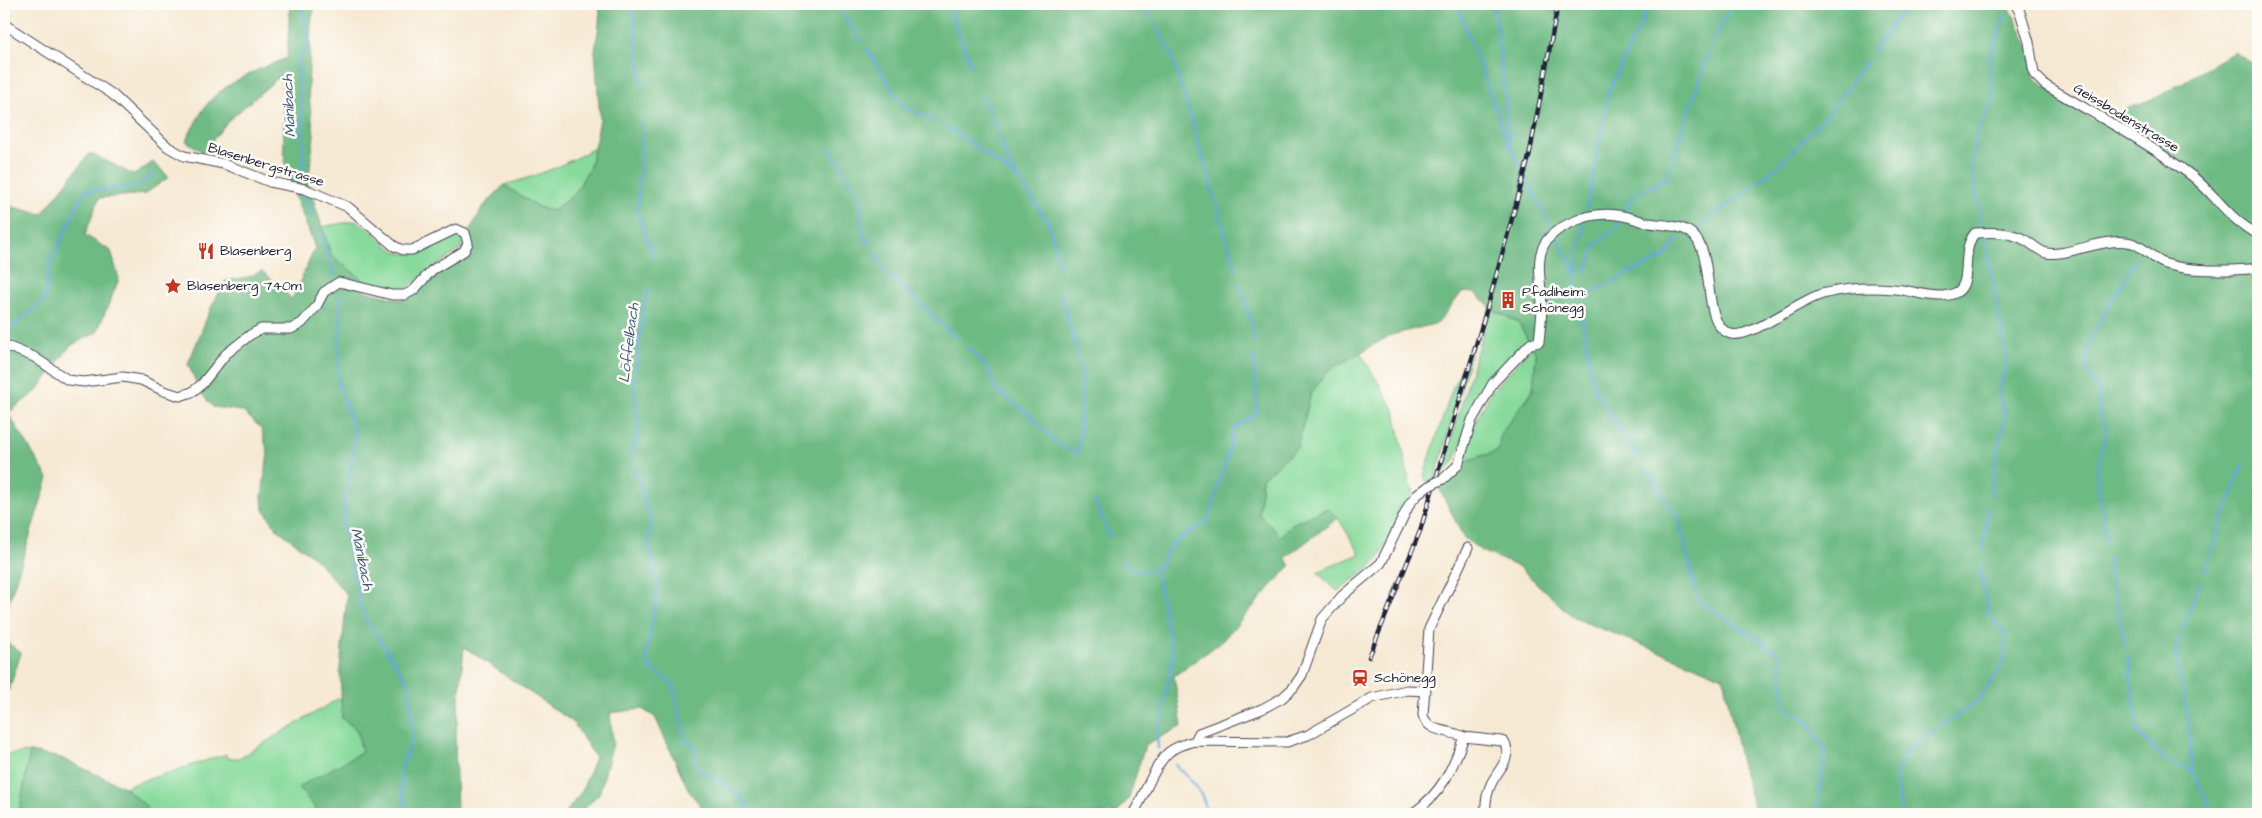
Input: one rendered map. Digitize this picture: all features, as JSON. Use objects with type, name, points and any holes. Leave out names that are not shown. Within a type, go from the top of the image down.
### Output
[{"type":"street","name":"Geissbodenstrasse","points":[[2015,4],[2020,12],[2029,42],[2034,74],[2045,85],[2160,152],[2194,178],[2226,210],[2250,230],[2258,234]]},
{"type":"street","name":"Blasenbergstrasse","points":[[4,24],[112,94],[168,147],[184,156],[224,164],[270,182],[305,189],[322,196],[348,208],[394,246],[403,250],[412,250],[456,230],[465,233],[468,243],[464,251],[432,270],[414,290],[405,295],[392,294],[339,282],[324,292],[316,307],[302,323],[291,329],[262,329],[250,335],[226,354],[202,384],[192,392],[180,396],[141,380],[122,377],[84,382],[68,380],[34,356],[4,345]]},
{"type":"street","points":[[1195,741],[1199,733],[1262,710],[1294,688],[1302,675],[1322,619],[1342,596],[1381,563],[1410,503],[1416,495],[1443,479],[1458,465],[1472,420],[1493,383],[1530,344],[1539,342],[1542,307],[1538,258],[1543,244],[1549,235],[1562,226],[1585,216],[1604,213],[1624,215],[1644,222],[1683,228],[1693,234],[1700,245],[1704,258],[1714,314],[1719,326],[1726,333],[1737,336],[1749,333],[1803,301],[1824,293],[1846,289],[1894,289],[1951,295],[1960,290],[1965,281],[1969,241],[1975,234],[1995,231],[2008,233],[2024,240],[2044,253],[2055,254],[2091,244],[2132,243],[2160,262],[2176,267],[2238,270],[2258,268]]},
{"type":"street","points":[[1468,548],[1429,629],[1423,716],[1425,722],[1432,728],[1457,733],[1464,737],[1504,742],[1508,749],[1506,760],[1488,794],[1486,814]]},
{"type":"street","points":[[1133,814],[1160,764],[1169,752],[1195,741],[1287,742],[1308,735],[1372,698],[1407,690],[1426,691]]},
{"type":"street","points":[[1412,814],[1441,789],[1454,764],[1464,737]]},
{"type":"green space","points":[[290,4],[315,4],[311,23],[308,90],[314,135],[308,183],[331,255],[363,280],[361,290],[402,300],[436,271],[471,246],[470,230],[483,207],[504,185],[538,207],[552,211],[574,195],[590,167],[600,120],[595,51],[600,4],[2008,4],[2037,65],[2032,76],[2094,121],[2158,97],[2234,52],[2258,67],[2258,814],[1756,814],[1741,763],[1723,677],[1574,618],[1519,567],[1482,551],[1464,538],[1439,488],[1465,461],[1498,451],[1501,433],[1533,390],[1536,354],[1518,322],[1497,312],[1475,293],[1462,292],[1438,323],[1391,335],[1328,371],[1311,393],[1297,448],[1262,478],[1259,514],[1280,536],[1292,524],[1328,508],[1338,518],[1285,558],[1290,566],[1221,642],[1174,676],[1182,726],[1145,745],[1129,798],[1116,814],[707,814],[689,791],[655,717],[642,709],[610,713],[613,744],[599,794],[579,814],[565,814],[582,791],[595,757],[573,722],[464,647],[455,744],[457,814],[320,814],[299,787],[362,752],[357,730],[342,718],[340,669],[347,595],[316,559],[277,529],[263,508],[262,496],[268,453],[261,428],[242,411],[213,407],[201,393],[188,364],[211,308],[225,281],[248,277],[262,271],[292,299],[315,248],[285,164],[283,101],[280,76],[228,121],[203,152],[186,141],[204,109],[218,93],[251,73],[287,58]]},
{"type":"green space","points":[[594,148],[590,167],[574,195],[552,211],[538,207],[504,185],[550,170]]},
{"type":"green space","points":[[90,153],[134,175],[153,162],[169,177],[145,194],[99,198],[85,235],[111,251],[119,279],[97,332],[70,346],[38,390],[8,413],[48,478],[4,618],[4,205],[42,214]]},
{"type":"green space","points":[[355,221],[363,224],[390,248],[405,254],[414,253],[457,234],[464,240],[460,250],[424,274],[406,289],[395,293],[369,285],[331,255],[321,227]]},
{"type":"green space","points":[[1490,306],[1497,312],[1518,322],[1529,342],[1501,371],[1468,426],[1454,462],[1441,475]]},
{"type":"green space","points":[[1474,343],[1435,479],[1428,483],[1424,477],[1426,469],[1453,387]]},
{"type":"green space","points":[[1532,347],[1536,354],[1533,390],[1501,433],[1499,451],[1465,461],[1472,427],[1492,391]]},
{"type":"green space","points":[[1360,352],[1395,411],[1410,486],[1414,490],[1378,559],[1370,568],[1337,591],[1317,572],[1360,554],[1338,518],[1328,508],[1292,524],[1280,536],[1259,514],[1262,478],[1297,448],[1311,393],[1328,371]]},
{"type":"green space","points":[[4,640],[21,653],[9,690],[4,692]]},
{"type":"green space","points":[[341,697],[342,718],[357,730],[363,752],[299,787],[320,814],[143,814],[146,807],[124,787],[226,754],[227,758],[239,758]]},
{"type":"green space","points":[[30,752],[19,814],[4,814],[4,755]]},
{"type":"green space","points":[[30,752],[61,758],[124,787],[147,807],[143,814],[19,814]]},
{"type":"waterway","name":"Mänibach","points":[[301,4],[310,42],[298,59],[304,182]]},
{"type":"waterway","name":"Löffelbach","points":[[633,4],[642,86]]},
{"type":"waterway","points":[[947,4],[972,68]]},
{"type":"waterway","points":[[1143,4],[1152,18]]},
{"type":"waterway","points":[[1457,4],[1509,145]]},
{"type":"waterway","points":[[1494,4],[1511,149],[1521,168]]},
{"type":"waterway","points":[[1587,208],[1609,90],[1650,4]]},
{"type":"waterway","points":[[1623,214],[1632,196],[1666,179],[1712,43],[1732,4]]},
{"type":"waterway","points":[[1873,52],[1906,4]]},
{"type":"waterway","points":[[843,13],[861,41]]},
{"type":"waterway","points":[[1990,495],[2005,413],[1998,393],[2007,360],[1972,169],[1975,138],[1993,99],[1989,59],[2005,16]]},
{"type":"waterway","points":[[1156,26],[1172,55],[1236,270]]},
{"type":"waterway","points":[[866,48],[903,106],[938,123]]},
{"type":"waterway","points":[[1699,228],[1776,168],[1831,111],[1867,60]]},
{"type":"waterway","points":[[983,96],[1008,161],[1049,224],[1060,265]]},
{"type":"waterway","name":"Löffelbach","points":[[643,121],[637,214],[654,257]]},
{"type":"waterway","points":[[946,128],[959,134],[1016,177]]},
{"type":"waterway","points":[[829,148],[860,197],[862,233],[869,244]]},
{"type":"waterway","points":[[5,337],[9,330],[44,301],[50,265],[84,191],[134,187],[155,174]]},
{"type":"waterway","points":[[1528,181],[1550,225]]},
{"type":"waterway","name":"Mänibach","points":[[305,197],[314,219]]},
{"type":"waterway","points":[[1584,224],[1575,272],[1587,270],[1595,245],[1617,227],[1621,219]]},
{"type":"waterway","name":"Mänibach","points":[[319,232],[335,275]]},
{"type":"waterway","points":[[1558,239],[1575,272],[1579,300],[1624,275],[1665,257],[1678,239]]},
{"type":"waterway","points":[[874,253],[884,270],[957,338]]},
{"type":"waterway","points":[[2107,544],[2097,477],[2098,465],[2107,432],[2100,416],[2099,391],[2092,381],[2085,359],[2090,340],[2136,259]]},
{"type":"waterway","points":[[1240,284],[1253,327],[1253,343]]},
{"type":"waterway","points":[[967,347],[984,363],[997,391],[1029,414],[1056,443],[1078,455],[1083,374],[1060,289]]},
{"type":"waterway","name":"Löffelbach","points":[[632,458],[639,424],[634,387],[644,304],[649,290]]},
{"type":"waterway","name":"Mänibach","points":[[341,294],[338,382],[356,437],[342,521],[362,613],[409,684],[413,737],[401,771],[402,794],[410,814]]},
{"type":"waterway","points":[[1580,306],[1594,389],[1639,457]]},
{"type":"waterway","points":[[1156,569],[1173,543],[1208,521],[1235,428],[1257,413],[1254,356]]},
{"type":"waterway","points":[[2204,571],[2243,463]]},
{"type":"waterway","name":"Löffelbach","points":[[635,469],[652,525],[648,541],[658,587],[646,657],[649,668],[673,684],[685,741],[695,747],[695,767],[738,793],[752,814]]},
{"type":"waterway","points":[[1646,469],[1679,520],[1698,600],[1780,654],[1785,708],[1807,720],[1825,751],[1817,814]]},
{"type":"waterway","points":[[1095,501],[1110,537]]},
{"type":"waterway","points":[[1983,550],[1988,508]]},
{"type":"waterway","points":[[2108,558],[2109,571],[2126,646]]},
{"type":"waterway","points":[[1121,561],[1137,572],[1156,569],[1173,656],[1157,733],[1158,748]]},
{"type":"waterway","points":[[1901,814],[1896,774],[1910,747],[1978,701],[2004,662],[2005,632],[1988,614],[1981,571],[1982,564]]},
{"type":"waterway","points":[[2183,629],[2199,583]]},
{"type":"waterway","points":[[2180,637],[2175,652],[2189,725],[2192,771],[2211,809],[2206,814]]},
{"type":"waterway","points":[[2128,656],[2138,733],[2168,762],[2192,771]]},
{"type":"waterway","points":[[1175,764],[1200,793],[1205,807],[1205,814]]},
{"type":"railway","points":[[1369,657],[1420,531],[1488,305],[1529,157],[1558,4]]},
{"type":"place","name":"Blasenberg","points":[[206,251]]},
{"type":"place","name":"Blasenberg 740m","points":[[173,286]]},
{"type":"place","name":"Pfadiheim: Schönegg","points":[[1508,300]]},
{"type":"place","name":"Schönegg","points":[[1360,678]]}]
